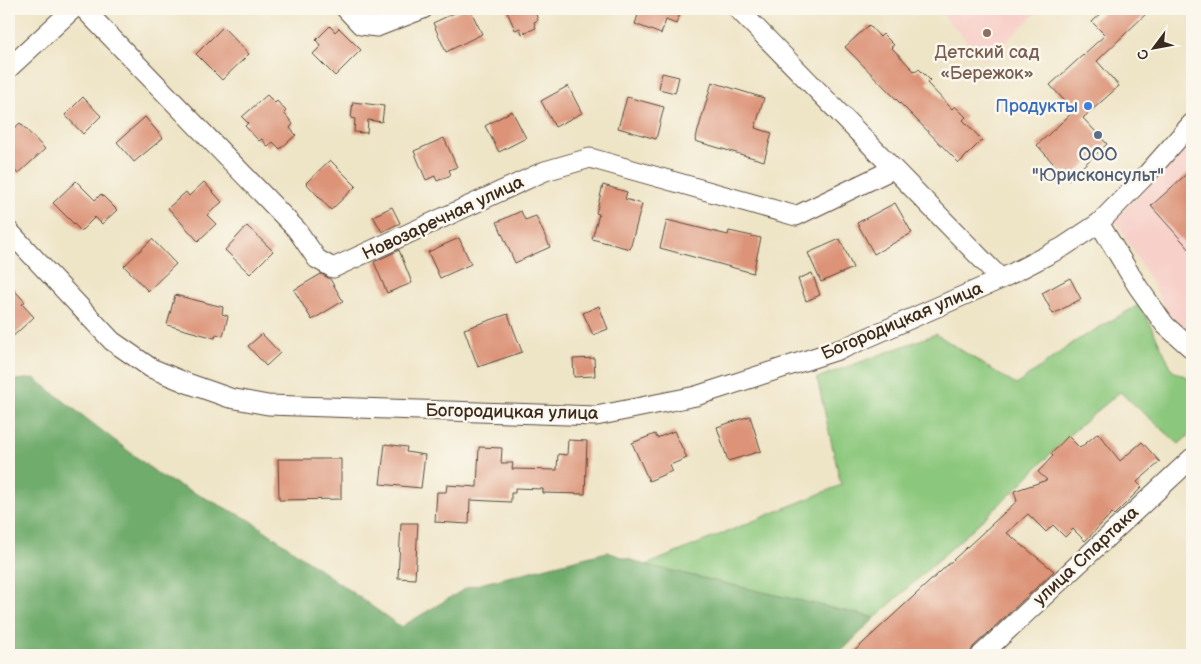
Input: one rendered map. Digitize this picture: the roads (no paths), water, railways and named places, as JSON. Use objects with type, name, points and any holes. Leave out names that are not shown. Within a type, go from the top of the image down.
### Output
[{"type":"street","points":[[9,68],[73,9]]},
{"type":"street","name":"Новозаречная улица","points":[[84,9],[297,230],[317,259],[333,268],[545,171],[590,158],[796,216],[893,169]]},
{"type":"street","points":[[346,9],[361,25],[377,27],[423,9]]},
{"type":"street","points":[[738,9],[1001,279]]},
{"type":"street","name":"Богородицкая улица","points":[[9,231],[112,341],[151,368],[230,398],[268,405],[596,416],[696,396],[844,348],[1001,279],[1063,247],[1099,223],[1147,174],[1192,123]]},
{"type":"street","points":[[1099,223],[1138,287],[1165,325],[1192,349]]},
{"type":"street","name":"улица Спартака","points":[[981,655],[1192,458]]},
{"type":"place","name":"Детский сад «Бережок»","points":[[987,33]]},
{"type":"place","name":"Продукты","points":[[1088,106]]},
{"type":"place","name":"ООО \"Юрисконсульт\"","points":[[1098,135]]}]
